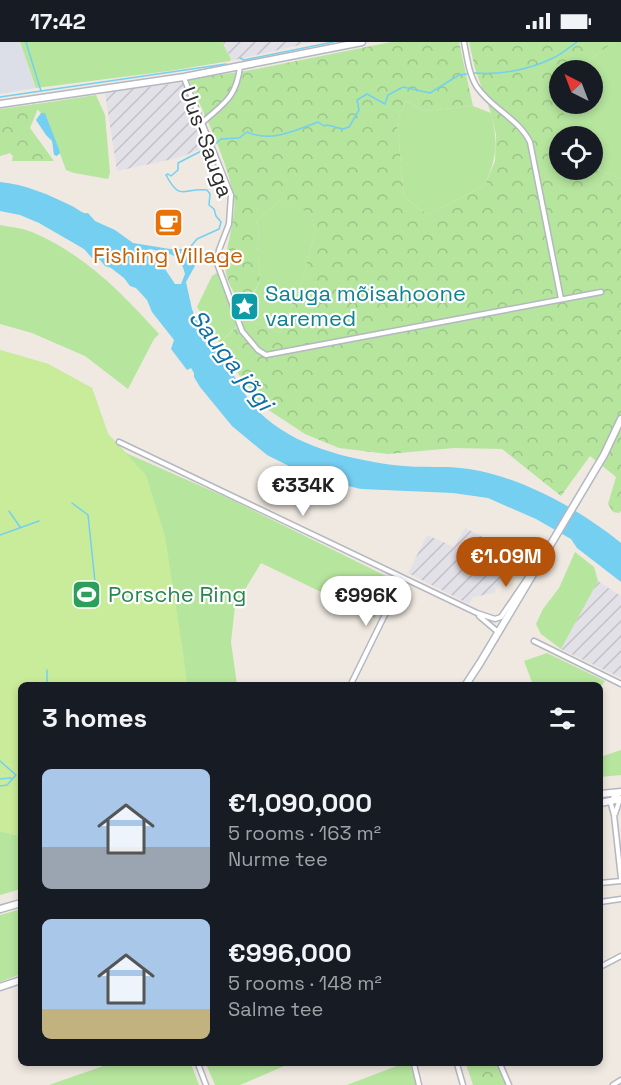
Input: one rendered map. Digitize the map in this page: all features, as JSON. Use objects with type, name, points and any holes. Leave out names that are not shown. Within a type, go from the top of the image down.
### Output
[{"type":"main road","points":[[0,104],[184,77],[362,42]]},
{"type":"main road","points":[[468,682],[604,454],[621,419]]},
{"type":"main road","points":[[472,682],[480,663]]},
{"type":"main road","points":[[603,794],[619,797]]},
{"type":"main road","points":[[603,801],[619,797]]},
{"type":"main road","points":[[0,909],[18,904]]},
{"type":"main road","points":[[0,987],[18,981]]},
{"type":"street","points":[[464,42],[472,78],[477,87],[487,99],[518,124],[530,142],[561,299]]},
{"type":"street","points":[[203,123],[233,94],[238,83],[240,67]]},
{"type":"street","name":"Uus-Sauga","points":[[184,77],[231,195],[230,224],[219,250],[218,263],[242,331],[258,350],[266,355],[601,292]]},
{"type":"street","points":[[119,442],[477,613],[495,619],[501,617],[537,565]]},
{"type":"street","points":[[352,682],[403,578]]},
{"type":"street","points":[[477,613],[500,629]]},
{"type":"street","points":[[495,619],[500,629]]},
{"type":"street","points":[[534,641],[621,684]]},
{"type":"street","points":[[603,883],[621,877],[612,809],[619,797]]},
{"type":"street","points":[[614,814],[619,797]]},
{"type":"street","points":[[603,902],[621,899]]},
{"type":"street","points":[[603,965],[621,956]]},
{"type":"street","points":[[199,1066],[206,1085]]},
{"type":"street","points":[[414,1066],[419,1085]]},
{"type":"street","points":[[458,1066],[464,1085]]},
{"type":"street","points":[[501,1066],[510,1085]]},
{"type":"street","points":[[613,1085],[621,1080]]},
{"type":"shaded area","points":[[0,42],[20,42],[36,88],[0,94]]},
{"type":"shaded area","points":[[222,42],[313,42],[230,61],[231,58]]},
{"type":"shaded area","points":[[184,82],[208,146],[178,158],[117,171],[105,93]]},
{"type":"shaded area","points":[[465,528],[518,554],[494,593],[473,597],[469,604],[408,573],[427,535],[454,547]]},
{"type":"shaded area","points":[[598,581],[621,596],[621,678],[561,649]]},
{"type":"green space","points":[[20,42],[222,42],[231,59],[169,71],[36,88]]},
{"type":"green space","points":[[391,42],[459,42],[473,106],[424,111],[406,101],[397,121],[404,197],[428,215],[485,185],[495,161],[496,135],[469,42],[614,42],[589,60],[549,60],[549,114],[564,114],[567,126],[549,126],[549,180],[603,180],[603,171],[621,179],[621,511],[619,513],[613,512],[608,504],[616,477],[590,456],[561,496],[502,449],[454,448],[388,454],[339,448],[305,434],[264,407],[241,378],[220,343],[245,319],[280,333],[303,278],[315,232],[311,213],[279,201],[256,221],[260,236],[257,244],[260,281],[249,301],[240,302],[232,290],[225,270],[234,210],[231,185],[215,138],[188,79],[246,71]]},
{"type":"green space","points":[[614,42],[621,42],[621,179],[603,171],[603,126],[567,126],[563,114],[603,114],[603,60],[589,60]]},
{"type":"green space","points":[[96,95],[105,115],[110,173],[108,179],[66,170],[45,113],[41,113],[36,108],[37,104]]},
{"type":"green space","points":[[406,101],[424,111],[473,106],[491,113],[495,150],[485,185],[428,215],[404,197],[397,121]]},
{"type":"green space","points":[[37,104],[37,111],[30,128],[54,161],[12,161],[13,156],[10,153],[0,156],[0,109]]},
{"type":"green space","points":[[279,201],[311,212],[315,232],[303,278],[280,333],[245,319],[240,302],[250,301],[260,281],[257,244],[260,236],[256,221]]},
{"type":"green space","points":[[0,225],[32,232],[69,251],[101,276],[159,334],[154,339],[128,389],[85,356],[32,333],[0,324]]},
{"type":"green space","points":[[218,272],[238,325],[220,343],[197,307],[212,276]]},
{"type":"green space","points":[[0,350],[48,364],[92,388],[108,434],[126,453],[228,498],[394,580],[375,618],[261,563],[235,606],[231,642],[237,682],[157,682]]},
{"type":"green space","name":"Porsche Ring","points":[[0,350],[48,364],[92,388],[108,434],[146,475],[165,536],[187,682],[18,682],[18,835],[0,831]]},
{"type":"green space","points":[[575,552],[594,567],[598,581],[561,649],[541,634],[536,624],[543,609],[559,588]]},
{"type":"green space","points":[[547,653],[605,681],[603,684],[532,682],[524,661]]},
{"type":"green space","points":[[621,750],[621,775],[603,777],[603,756]]},
{"type":"green space","points":[[0,831],[18,835],[18,890],[0,895]]},
{"type":"green space","points":[[18,910],[18,975],[0,982],[0,915]]},
{"type":"green space","points":[[103,1066],[192,1066],[199,1085],[49,1085]]},
{"type":"green space","points":[[207,1066],[284,1066],[240,1085],[215,1085]]},
{"type":"green space","points":[[397,1066],[411,1066],[417,1085],[347,1085]]},
{"type":"green space","points":[[467,1066],[498,1066],[507,1085],[473,1085]]},
{"type":"water","points":[[41,113],[45,113],[59,149],[60,153],[57,156],[54,155],[52,141],[36,120]]},
{"type":"water","points":[[0,182],[9,183],[37,191],[88,213],[95,221],[115,230],[133,243],[170,249],[188,249],[195,266],[186,282],[192,309],[250,402],[273,424],[305,442],[357,459],[415,467],[469,469],[517,482],[535,490],[572,509],[621,543],[621,582],[577,548],[571,539],[536,519],[488,498],[453,493],[361,489],[318,479],[267,455],[232,426],[200,387],[191,368],[187,370],[171,349],[174,340],[152,312],[147,300],[136,288],[130,286],[124,278],[100,260],[92,258],[84,249],[39,223],[20,215],[0,211]],"holes":[[[150,249],[168,253],[180,262],[185,274],[181,284],[175,284],[161,263],[145,251]]]},
{"type":"waterway","points":[[26,42],[41,91],[226,64]]},
{"type":"waterway","points":[[240,58],[244,60],[333,42]]},
{"type":"waterway","points":[[474,73],[504,72],[534,66],[556,56],[577,42]]},
{"type":"waterway","points":[[214,145],[221,139],[239,138],[247,132],[274,136],[318,122],[324,126],[343,129],[349,127],[359,110],[357,100],[367,94],[385,104],[388,95],[403,87],[430,93],[459,75],[467,74]]},
{"type":"waterway","points":[[0,97],[41,91]]},
{"type":"waterway","points":[[187,251],[197,239],[219,229],[221,222],[209,205],[210,194],[207,190],[179,191],[175,189],[166,175],[171,176],[178,170],[178,163],[209,147]]},
{"type":"waterway","points":[[72,503],[88,515],[96,591]]},
{"type":"waterway","points":[[9,511],[20,527]]},
{"type":"waterway","points":[[0,535],[39,521]]},
{"type":"waterway","points":[[47,670],[47,682]]},
{"type":"waterway","points":[[0,761],[16,775],[7,785],[0,786]]},
{"type":"waterway","points":[[0,779],[11,778]]},
{"type":"place","name":"Fishing Village","points":[[168,223]]},
{"type":"place","name":"Sauga mõisahoone varemed","points":[[244,306]]},
{"type":"place","name":"Porsche Ring","points":[[87,594]]},
{"type":"water label","name":"Sauga jõgi","points":[[231,360]]}]
